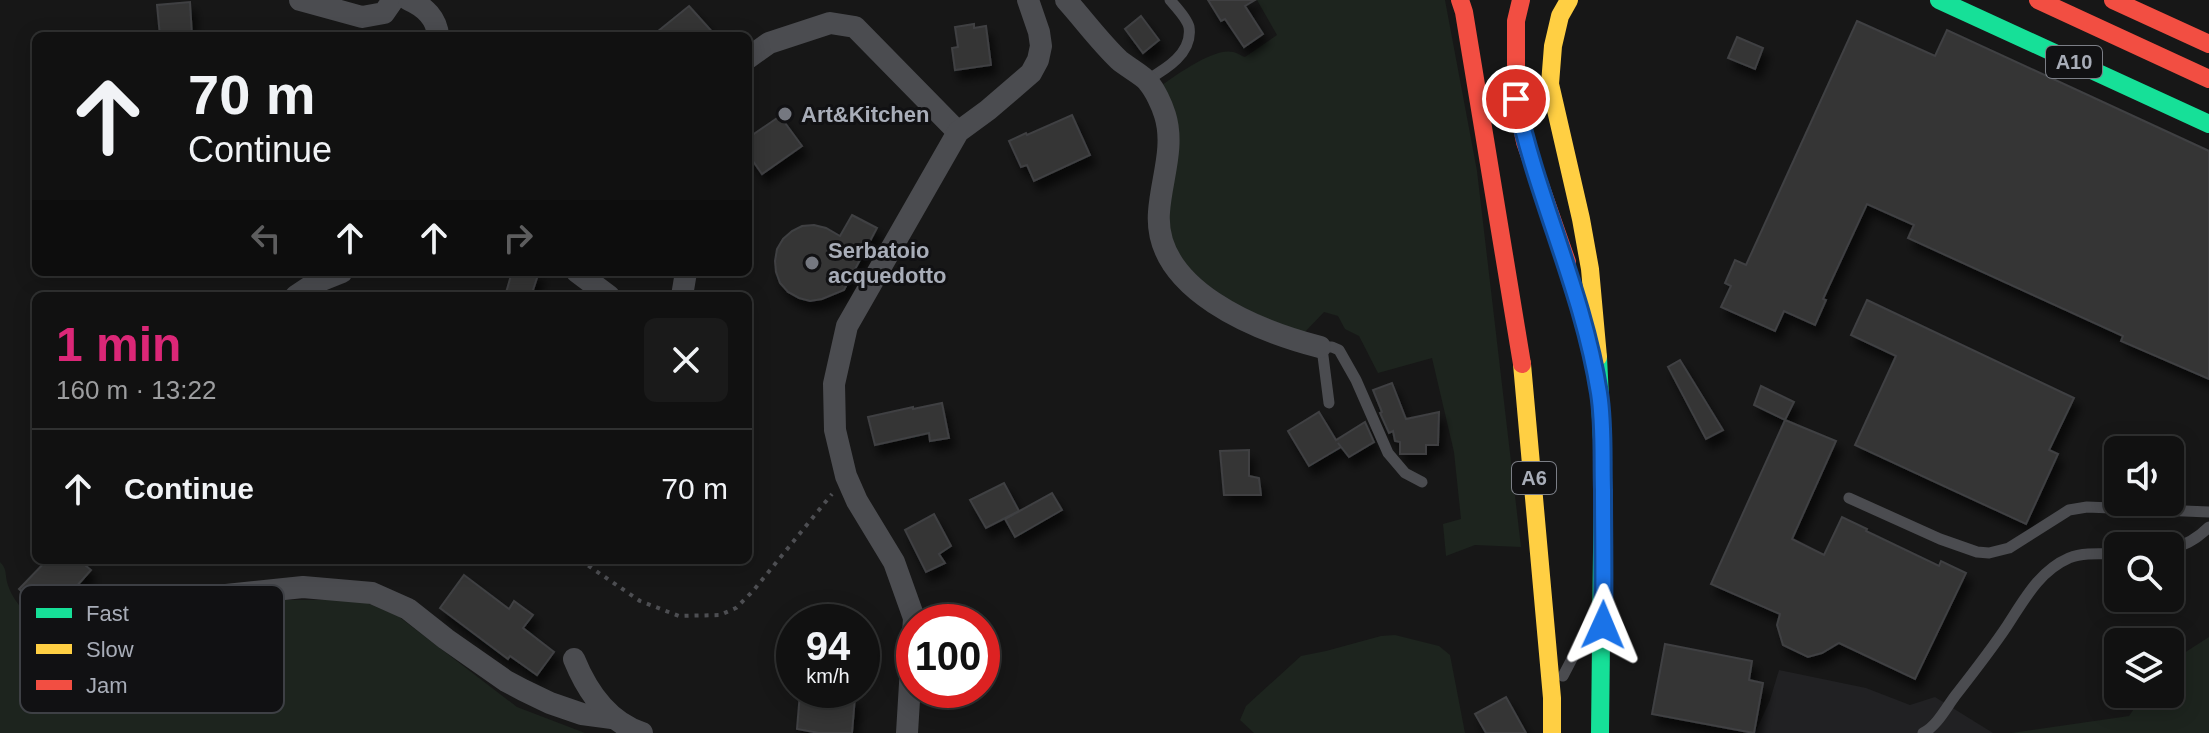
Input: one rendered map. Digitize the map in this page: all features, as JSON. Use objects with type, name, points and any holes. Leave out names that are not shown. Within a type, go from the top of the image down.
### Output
[{"type":"highway","points":[[1460,0],[1501,224]]},
{"type":"highway","points":[[1521,0],[1516,21],[1516,99],[1525,142],[1586,331],[1600,395]]},
{"type":"highway","points":[[1569,0],[1560,16],[1553,46],[1550,84],[1590,269],[1596,320],[1603,460],[1600,733]]},
{"type":"highway","name":"A10","points":[[1939,0],[2209,124]]},
{"type":"highway","points":[[2038,0],[2209,79]]},
{"type":"highway","points":[[2113,0],[2209,44]]},
{"type":"highway","points":[[1493,80],[1501,224]]},
{"type":"highway","name":"A6","points":[[1501,224],[1520,347],[1552,698],[1552,733]]},
{"type":"street","points":[[300,0],[362,17],[384,13],[393,0]]},
{"type":"street","points":[[409,0],[420,5],[437,24],[438,32]]},
{"type":"street","points":[[907,733],[914,618],[894,562],[857,501],[846,476],[835,430],[834,384],[847,326],[958,132],[1031,73],[1038,60],[1041,46],[1039,32],[1028,0]]},
{"type":"street","points":[[1066,0],[1118,59],[1147,80],[1165,113],[1169,138],[1159,213],[1167,257],[1207,299],[1273,333],[1320,347]]},
{"type":"street","points":[[752,55],[769,43],[830,23],[855,27],[958,132]]},
{"type":"street","points":[[302,292],[332,276]]},
{"type":"street","points":[[582,276],[604,292]]},
{"type":"street","points":[[284,589],[303,587],[372,593],[408,609],[506,681],[523,690],[582,714],[612,718],[642,733]]},
{"type":"street","points":[[574,659],[582,677],[612,718]]},
{"type":"lane","points":[[1147,80],[1179,57],[1188,44],[1189,25],[1170,0]]},
{"type":"lane","points":[[1329,403],[1320,347],[1339,350],[1356,380],[1388,453],[1405,473],[1422,482]]},
{"type":"lane","points":[[1849,498],[1940,539],[1989,553],[2009,548],[2069,510],[2087,507],[2209,512]]},
{"type":"lane","points":[[2184,545],[2209,527]]},
{"type":"lane","points":[[1923,733],[1941,716],[2039,580],[2058,564],[2080,554],[2104,554]]},
{"type":"lane","points":[[1552,698],[1603,598]]},
{"type":"path","points":[[586,564],[640,601],[679,616],[720,615],[736,608],[753,591],[846,476]]},
{"type":"shaded area","points":[[1257,0],[1445,0],[1477,171],[1521,547],[1475,545],[1446,556],[1443,524],[1461,519],[1454,452],[1432,358],[1378,373],[1359,336],[1345,329],[1338,316],[1324,312],[1304,333],[1244,308],[1207,284],[1191,269],[1177,253],[1167,234],[1159,87],[1205,58],[1225,52],[1235,52],[1245,57],[1277,35]]},
{"type":"shaded area","points":[[0,562],[11,593],[20,606],[20,713],[284,713],[284,600],[360,600],[398,616],[517,707],[585,733],[0,733]]},
{"type":"shaded area","points":[[1395,635],[1439,646],[1450,655],[1465,733],[1254,733],[1240,720],[1246,706],[1301,656]]},
{"type":"shaded area","points":[[2209,637],[2209,733],[2011,733],[2129,716],[2134,708],[2184,708],[2184,653]]},
{"type":"shaded area","points":[[1779,670],[1866,688],[1910,705],[1935,697],[1993,733],[1755,733]]},
{"type":"building","points":[[1208,0],[1255,0],[1245,6],[1263,34],[1244,47],[1225,19],[1221,21]]},
{"type":"building","points":[[190,2],[192,32],[160,32],[157,5]]},
{"type":"building","points":[[689,6],[712,32],[657,32]]},
{"type":"building","points":[[1141,16],[1159,40],[1143,53],[1125,29]]},
{"type":"building","points":[[1857,21],[1935,56],[1947,30],[2209,151],[2209,379],[2121,341],[2123,336],[1908,238],[1914,225],[1867,204],[1823,299],[1826,300],[1815,325],[1784,311],[1775,331],[1721,307],[1731,286],[1725,283],[1735,260],[1746,265]]},
{"type":"building","points":[[974,24],[974,28],[986,26],[991,65],[955,70],[952,48],[958,47],[955,27]]},
{"type":"building","points":[[1737,37],[1763,48],[1755,69],[1728,58]]},
{"type":"building","points":[[1072,115],[1090,155],[1034,181],[1027,165],[1021,167],[1009,141]]},
{"type":"building","points":[[780,116],[802,146],[762,174],[752,160],[752,135]]},
{"type":"building","name":"Serbatoio acquedotto","points":[[852,215],[877,228],[844,290],[810,301],[788,292],[776,272],[777,249],[783,239],[802,226],[814,225],[840,236]]},
{"type":"building","points":[[511,276],[538,276],[532,292],[506,292]]},
{"type":"building","points":[[1867,300],[2074,398],[2049,450],[2058,454],[2026,524],[1855,445],[1896,356],[1851,335]]},
{"type":"building","points":[[1680,360],[1723,430],[1706,439],[1668,367]]},
{"type":"building","points":[[1392,383],[1406,419],[1439,412],[1438,445],[1426,445],[1426,454],[1400,454],[1400,442],[1395,441],[1393,431],[1389,433],[1373,390]]},
{"type":"building","points":[[1761,386],[1794,402],[1785,420],[1754,405]]},
{"type":"building","points":[[942,403],[949,438],[930,441],[929,433],[875,445],[868,417]]},
{"type":"building","points":[[1319,412],[1336,440],[1365,422],[1374,442],[1349,457],[1338,443],[1341,447],[1309,466],[1288,431]]},
{"type":"building","points":[[1785,420],[1836,441],[1792,539],[1824,555],[1842,517],[1939,566],[1941,561],[1966,573],[1915,679],[1839,643],[1808,657],[1783,645],[1777,625],[1780,614],[1711,584]]},
{"type":"building","points":[[1249,450],[1249,476],[1259,478],[1261,495],[1224,495],[1220,451]]},
{"type":"building","points":[[1004,483],[1019,511],[986,528],[970,500]]},
{"type":"building","points":[[1052,493],[1062,510],[1015,537],[1005,519]]},
{"type":"building","points":[[934,514],[951,546],[939,554],[945,563],[926,572],[905,530]]},
{"type":"building","points":[[43,564],[84,564],[91,570],[78,585],[23,585]]},
{"type":"building","points":[[464,575],[509,609],[514,601],[533,615],[523,628],[554,652],[537,675],[510,656],[508,659],[440,608]]},
{"type":"building","points":[[1665,644],[1752,661],[1749,680],[1763,683],[1754,733],[1652,714]]},
{"type":"building","points":[[1506,697],[1526,733],[1486,733],[1475,714]]},
{"type":"building","points":[[799,708],[854,708],[852,733],[797,729]]},
{"type":"traffic: fast","points":[[1939,0],[2209,124]]},
{"type":"traffic: fast","points":[[1598,357],[1603,460],[1600,733]]},
{"type":"traffic: slow","points":[[1569,0],[1560,16],[1553,46],[1550,84],[1590,269],[1598,357]]},
{"type":"traffic: slow","points":[[1522,364],[1552,698],[1552,733]]},
{"type":"traffic: jam","points":[[1460,0],[1522,364]]},
{"type":"traffic: jam","points":[[1521,0],[1516,21],[1516,99],[1525,142],[1567,262]]},
{"type":"traffic: jam","points":[[2038,0],[2209,79]]},
{"type":"traffic: jam","points":[[2113,0],[2209,44]]},
{"type":"place","name":"Art&Kitchen","points":[[785,114]]},
{"type":"place","name":"Serbatoio acquedotto","points":[[812,263]]},
{"type":"route","points":[[1516,99],[1525,142],[1568,266],[1600,395],[1603,625]]}]
